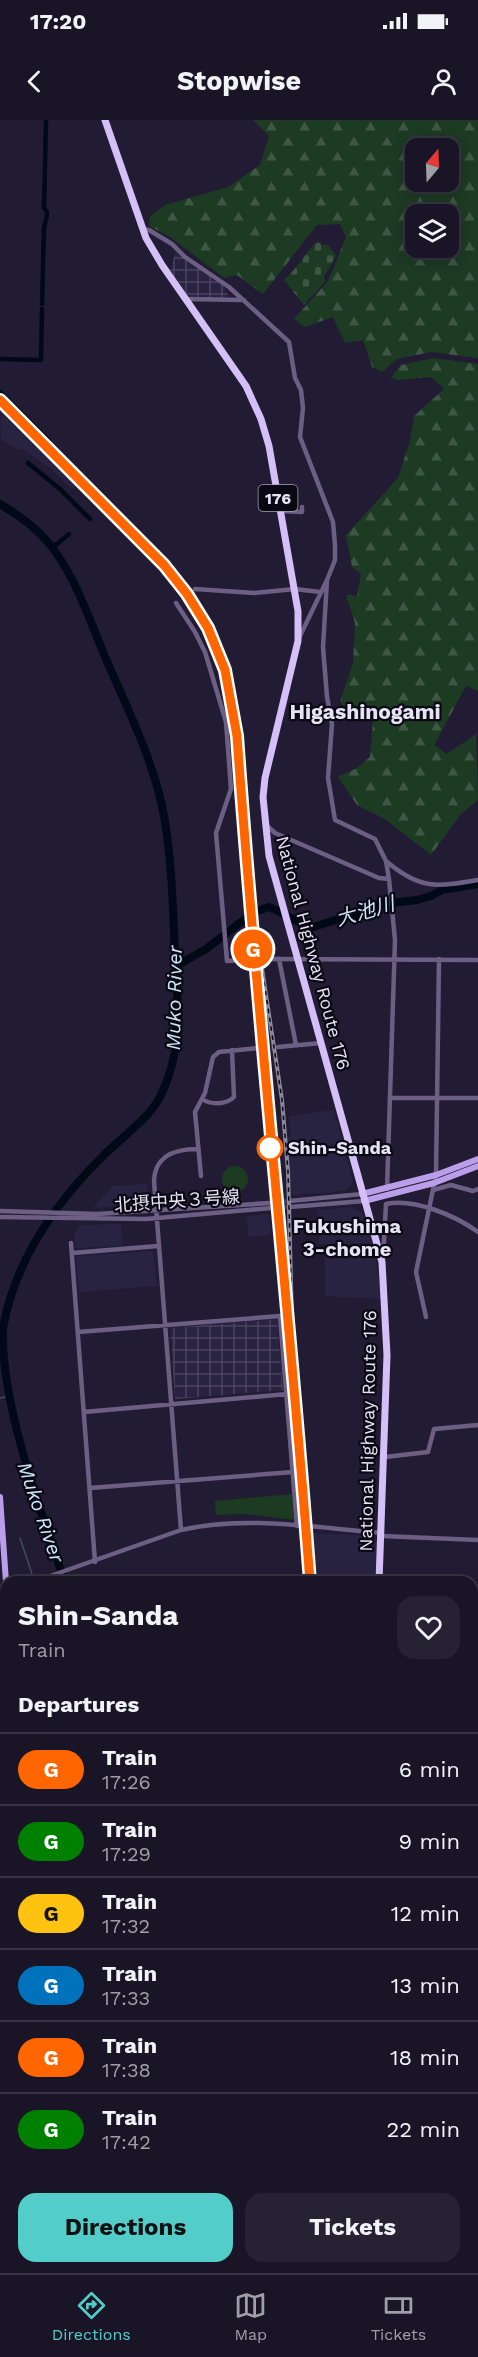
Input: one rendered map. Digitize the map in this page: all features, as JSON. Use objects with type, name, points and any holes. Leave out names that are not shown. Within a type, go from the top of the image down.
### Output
[{"type":"highway","name":"National Highway Route 176","points":[[105,120],[153,252],[246,386],[255,404],[269,446],[295,589],[298,641],[265,778],[263,797],[265,824],[269,856],[286,920],[382,1262],[387,1315],[385,1457],[378,1576]]},
{"type":"main road","points":[[363,1198],[387,1189],[434,1183],[478,1159]]},
{"type":"main road","points":[[363,1198],[434,1183],[478,1166]]},
{"type":"main road","points":[[0,1497],[4,1576]]},
{"type":"street","points":[[143,229],[149,230],[172,244],[244,300],[272,329],[289,342],[303,408],[300,437],[333,522],[334,560],[298,641]]},
{"type":"street","points":[[185,299],[244,300]]},
{"type":"street","points":[[280,511],[302,512],[302,507]]},
{"type":"street","points":[[327,580],[323,647],[327,697],[332,724],[328,778],[334,820],[375,839],[386,861],[394,919],[387,1189]]},
{"type":"street","points":[[195,589],[254,593],[295,589],[320,592]]},
{"type":"street","points":[[176,603],[205,652],[226,722],[231,789],[216,833],[222,927],[227,961],[249,960]]},
{"type":"street","points":[[265,824],[275,833],[297,843],[379,878],[389,879]]},
{"type":"street","points":[[386,861],[419,884],[438,887],[478,880]]},
{"type":"street","points":[[265,959],[478,960]]},
{"type":"street","points":[[279,959],[296,1045]]},
{"type":"street","points":[[426,1317],[416,1272],[424,1240],[427,1208],[434,1183],[439,959]]},
{"type":"street","points":[[278,1047],[321,1043]]},
{"type":"street","points":[[201,1176],[195,1112],[202,1099],[213,1057],[219,1052],[258,1048]]},
{"type":"street","points":[[202,1099],[210,1103],[229,1102],[234,1097],[232,1050]]},
{"type":"street","points":[[390,1098],[478,1098]]},
{"type":"street","points":[[181,1530],[154,1176],[159,1162],[174,1151],[198,1149]]},
{"type":"street","points":[[434,1183],[473,1191],[478,1189]]},
{"type":"street","points":[[290,1204],[363,1198]]},
{"type":"street","points":[[382,1262],[386,1204],[427,1208],[459,1218],[478,1232]]},
{"type":"street","name":"北摂中央３号線","points":[[0,1211],[90,1214],[271,1205],[156,1218],[0,1217]]},
{"type":"street","points":[[71,1243],[95,1562]]},
{"type":"street","points":[[72,1253],[158,1246]]},
{"type":"street","points":[[78,1332],[280,1316],[297,1526]]},
{"type":"street","points":[[84,1412],[287,1394]]},
{"type":"street","points":[[385,1457],[428,1452],[434,1429],[478,1425]]},
{"type":"street","points":[[90,1488],[293,1472]]},
{"type":"street","points":[[50,1576],[181,1530],[236,1522],[478,1540]]},
{"type":"shaded area","points":[[176,252],[223,284],[230,299],[189,298],[170,270]]},
{"type":"shaded area","points":[[0,403],[79,483],[72,489],[50,468],[21,448],[17,450],[1,439]]},
{"type":"shaded area","points":[[334,1110],[353,1181],[346,1191],[291,1195],[287,1138],[291,1137],[289,1116]]},
{"type":"shaded area","points":[[147,1184],[148,1196],[139,1205],[93,1208],[113,1186]]},
{"type":"shaded area","points":[[352,1207],[362,1213],[373,1244],[319,1244],[318,1210]]},
{"type":"shaded area","points":[[269,1214],[271,1235],[248,1237],[247,1216]]},
{"type":"shaded area","points":[[121,1224],[123,1246],[75,1248],[74,1233],[80,1225]]},
{"type":"shaded area","points":[[325,1248],[374,1248],[382,1299],[325,1296]]},
{"type":"shaded area","points":[[153,1251],[157,1286],[79,1292],[76,1258],[78,1256]]},
{"type":"shaded area","points":[[277,1319],[283,1390],[175,1399],[170,1328]]},
{"type":"shaded area","points":[[313,1533],[373,1536],[377,1541],[376,1576],[316,1576]]},
{"type":"green space","points":[[253,120],[478,120],[478,358],[431,352],[397,359],[382,372],[372,367],[363,340],[345,343],[333,317],[305,327],[294,319],[328,281],[346,237],[340,224],[317,225],[263,294],[237,275],[224,278],[170,237],[149,226],[150,216],[165,205],[228,187],[260,165],[269,136]]},
{"type":"green space","points":[[318,241],[322,245],[328,245],[336,256],[324,277],[325,282],[304,305],[284,280]]},
{"type":"green space","points":[[434,358],[478,364],[478,691],[466,686],[434,745],[447,754],[476,734],[478,800],[460,815],[431,855],[385,819],[357,805],[338,777],[357,768],[370,757],[373,721],[351,716],[340,702],[353,663],[355,623],[346,595],[357,596],[361,574],[352,567],[346,535],[398,478],[410,441],[414,416],[444,389],[431,377],[397,380],[391,377],[401,365]]},
{"type":"green space","points":[[235,1166],[244,1170],[248,1179],[244,1188],[235,1192],[226,1188],[222,1179],[226,1170]]},
{"type":"green space","points":[[292,1494],[294,1520],[247,1514],[216,1515],[215,1501]]},
{"type":"waterway","points":[[46,120],[44,208],[47,212]]},
{"type":"waterway","points":[[42,304],[44,228],[47,215]]},
{"type":"waterway","points":[[0,359],[41,360],[42,309]]},
{"type":"waterway","points":[[0,392],[49,441]]},
{"type":"waterway","points":[[28,463],[61,490],[90,519]]},
{"type":"waterway","name":"Muko River","points":[[0,504],[37,530],[47,541],[66,568],[81,597],[140,736],[154,775],[164,816],[172,894],[178,1019],[175,1049],[168,1080],[150,1112],[86,1173],[40,1234],[17,1279],[3,1328],[8,1389],[15,1422],[34,1491],[63,1576]]},
{"type":"waterway","points":[[52,548],[69,534]]},
{"type":"waterway","name":"大池川","points":[[257,911],[269,907],[310,928],[348,916],[360,916],[382,904],[417,900],[442,890],[478,884]]},
{"type":"waterway","name":"大池川","points":[[176,966],[206,949],[249,916]]},
{"type":"waterway","name":"Muko River","points":[[0,1325],[3,1329]]},
{"type":"waterway","name":"Muko River","points":[[0,1398],[5,1397]]},
{"type":"waterway","points":[[20,1538],[33,1576]]},
{"type":"tunnel","points":[[249,960],[265,959]]},
{"type":"tunnel","points":[[258,1048],[278,1047]]},
{"type":"tunnel","points":[[270,1203],[290,1201]]},
{"type":"tunnel","points":[[271,1208],[290,1207]]},
{"type":"railway","points":[[0,395],[179,579],[216,637],[232,685],[239,729],[253,909],[282,1100],[288,1171],[292,1318],[313,1576]]},
{"type":"railway","points":[[255,970],[283,1266]]},
{"type":"train","name":"G","points":[[0,400],[178,581],[208,628],[217,647],[231,690],[237,736],[265,1088],[290,1327],[310,1576]]},
{"type":"place","name":"Shin-Sanda","points":[[270,1148]]},
{"type":"district","name":"Higashinogami","points":[[365,712]]},
{"type":"district","name":"Fukushima 3-chome","points":[[347,1238]]}]
